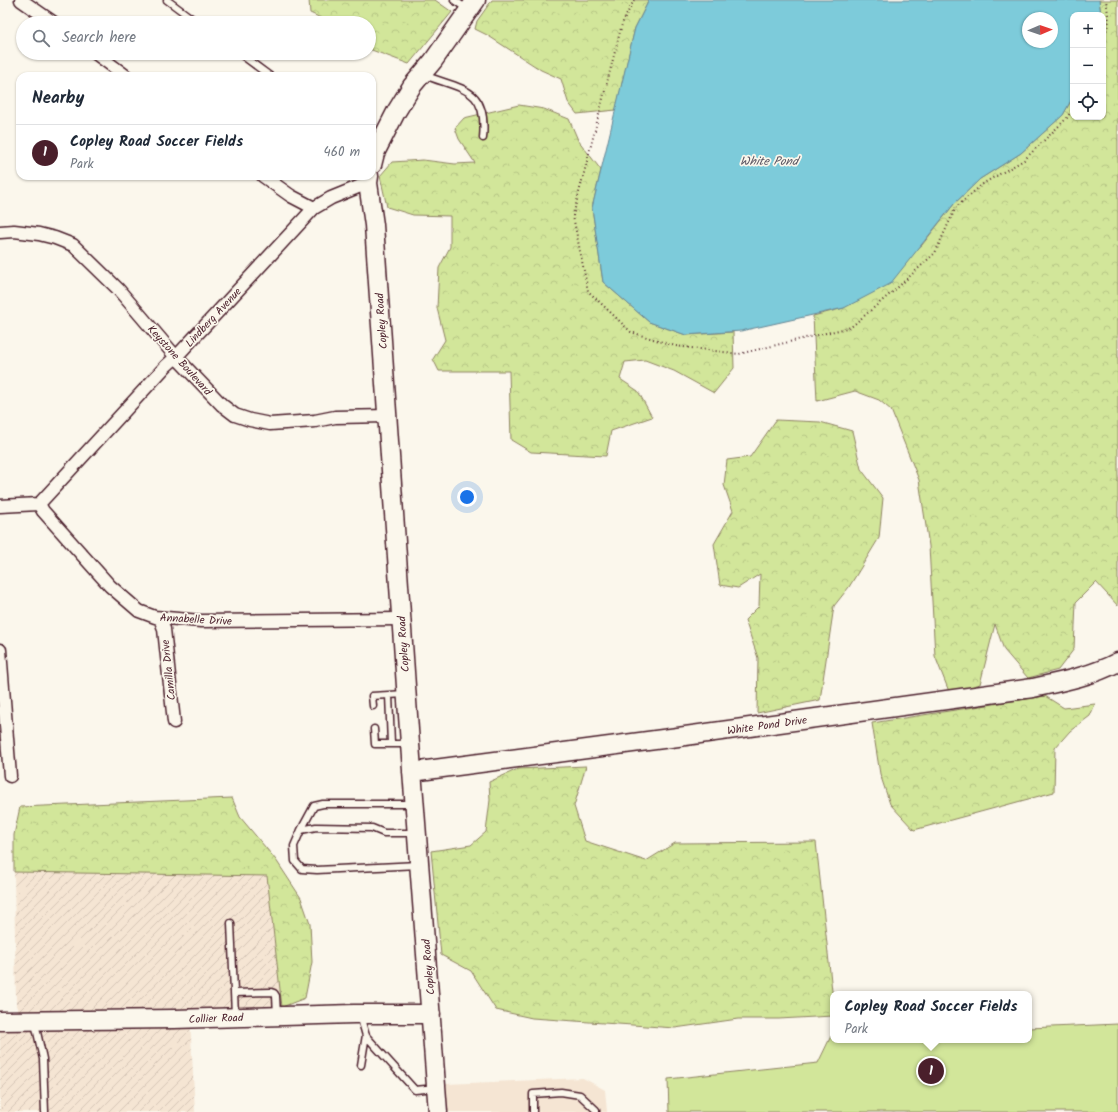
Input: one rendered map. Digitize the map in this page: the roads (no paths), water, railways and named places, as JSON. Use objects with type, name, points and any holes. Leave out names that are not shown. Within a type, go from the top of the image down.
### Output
[{"type":"street","points":[[21,0],[44,16]]},
{"type":"street","points":[[376,150],[396,112],[412,86],[472,5]]},
{"type":"street","points":[[104,60],[121,72]]},
{"type":"street","points":[[269,180],[291,196],[314,208]]},
{"type":"street","name":"Lindberg Avenue","points":[[39,504],[314,208],[367,180]]},
{"type":"street","name":"Copley Road","points":[[369,180],[374,225],[388,416],[401,619],[397,694],[410,744],[438,1112]]},
{"type":"street","name":"Keystone Boulevard","points":[[0,232],[14,231],[39,234],[73,245],[118,289],[176,357],[222,405],[235,415],[270,424],[315,421],[335,417],[388,416]]},
{"type":"street","points":[[0,506],[39,504]]},
{"type":"street","name":"Annabelle Drive","points":[[39,504],[42,511],[110,586],[139,611],[160,618],[200,621],[401,619]]},
{"type":"street","name":"Camilla Drive","points":[[160,618],[164,629],[174,722]]},
{"type":"street","points":[[0,650],[10,776]]},
{"type":"street","name":"White Pond Drive","points":[[412,772],[678,738],[1025,690],[1058,683],[1097,672],[1118,662]]},
{"type":"street","name":"Collier Road","points":[[0,1021],[431,1014]]},
{"type":"lane","points":[[167,0],[189,16]]},
{"type":"lane","points":[[454,0],[472,5]]},
{"type":"lane","points":[[248,60],[265,72]]},
{"type":"lane","points":[[422,74],[462,89],[475,96],[481,105],[484,117],[483,138]]},
{"type":"lane","points":[[373,706],[372,696],[397,694],[392,744]]},
{"type":"lane","points":[[374,729],[375,744],[410,744]]},
{"type":"lane","points":[[414,804],[323,804],[314,806],[294,846],[295,861],[302,869],[317,870],[419,865]]},
{"type":"lane","points":[[301,830],[316,827],[372,828],[384,833],[417,834]]},
{"type":"lane","points":[[231,923],[235,1017]]},
{"type":"lane","points":[[235,993],[274,993],[276,996],[277,1016]]},
{"type":"lane","points":[[360,1014],[366,1035],[361,1065]]},
{"type":"lane","points":[[35,1021],[44,1059],[45,1112]]},
{"type":"lane","points":[[366,1035],[415,1090],[437,1088]]},
{"type":"lane","points":[[533,1112],[533,1094],[561,1092],[580,1096],[596,1110],[596,1112]]},
{"type":"water","name":"White Pond","points":[[649,0],[1099,0],[1101,12],[1070,12],[1070,102],[1063,115],[1021,153],[980,179],[954,204],[890,284],[844,308],[741,331],[686,335],[649,322],[603,282],[592,208],[635,28]]},
{"type":"place","name":"Copley Road Soccer Fields","points":[[931,1071]]}]
